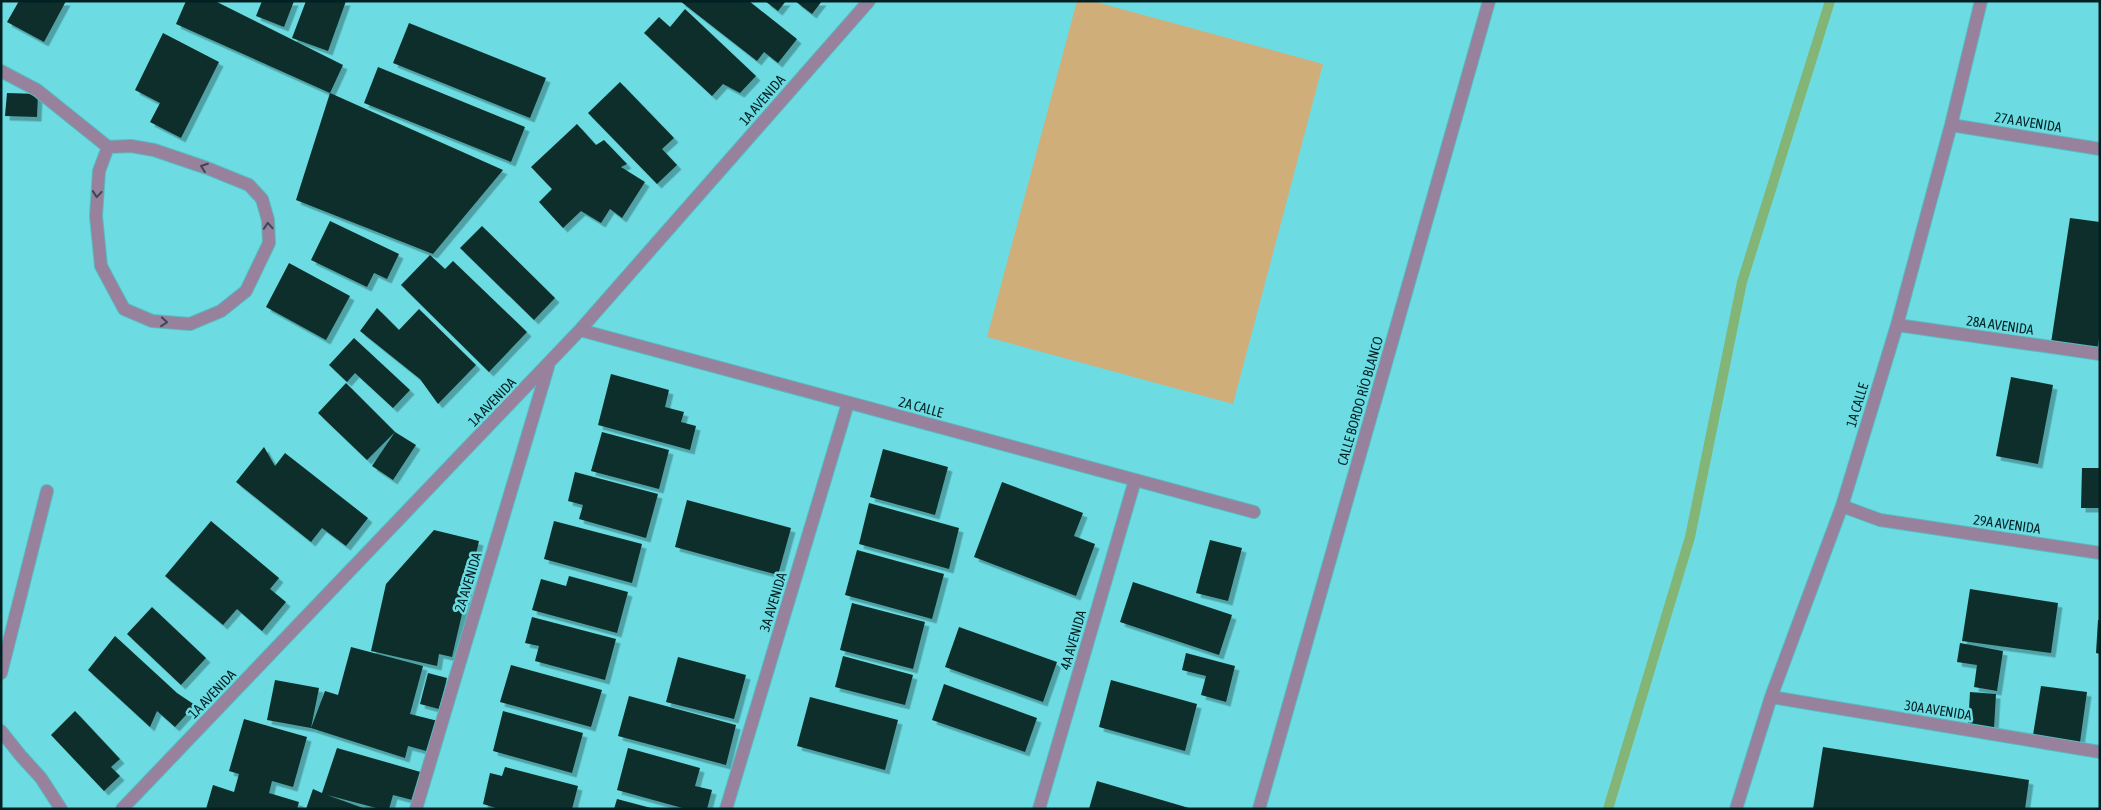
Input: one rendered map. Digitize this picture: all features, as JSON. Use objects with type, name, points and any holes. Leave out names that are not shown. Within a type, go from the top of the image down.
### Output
[{"type":"street","name":"1A AVENIDA","points":[[122,809],[549,364],[869,1]]},
{"type":"street","name":"CALLE BORDO RÍO BLANCO","points":[[1259,809],[1489,1]]},
{"type":"street","name":"1A CALLE","points":[[1736,809],[1771,698],[1842,506],[1897,325],[1951,125],[1981,1]]},
{"type":"street","points":[[1,72],[38,90],[108,147],[131,146],[154,150],[250,185],[262,199],[268,220],[268,243],[246,291],[221,311],[190,324],[152,320],[124,309],[102,266],[96,216],[99,171],[108,147]]},
{"type":"street","name":"27A AVENIDA","points":[[1951,125],[2100,150]]},
{"type":"street","name":"28A AVENIDA","points":[[1897,325],[2100,354]]},
{"type":"street","name":"2A CALLE","points":[[580,330],[1254,512]]},
{"type":"street","name":"2A AVENIDA","points":[[416,809],[549,364]]},
{"type":"street","name":"3A AVENIDA","points":[[726,809],[848,403]]},
{"type":"street","name":"4A AVENIDA","points":[[1038,809],[1135,480]]},
{"type":"street","points":[[1,673],[47,491]]},
{"type":"street","name":"29A AVENIDA","points":[[1842,506],[1880,520],[2100,553]]},
{"type":"street","name":"30A AVENIDA","points":[[1771,698],[2100,752]]},
{"type":"street","points":[[1,731],[41,778],[61,809]]},
{"type":"shaded area","points":[[1077,1],[1092,1],[1323,64],[1233,404],[987,337]]},
{"type":"building","points":[[19,1],[66,1],[44,42],[7,22]]},
{"type":"building","points":[[186,1],[215,1],[343,65],[330,93],[176,24]]},
{"type":"building","points":[[262,1],[294,1],[284,27],[256,16]]},
{"type":"building","points":[[306,1],[346,1],[328,51],[292,38]]},
{"type":"building","points":[[680,1],[749,1],[797,39],[778,63],[764,52],[757,61]]},
{"type":"building","points":[[765,1],[786,1],[778,11]]},
{"type":"building","points":[[795,1],[822,1],[812,14]]},
{"type":"building","points":[[685,9],[756,76],[740,93],[723,84],[712,96],[644,33],[659,17],[670,27]]},
{"type":"building","points":[[409,23],[546,78],[530,118],[393,63]]},
{"type":"building","points":[[163,33],[219,62],[181,138],[150,122],[160,103],[135,90]]},
{"type":"building","points":[[378,67],[525,127],[511,162],[364,103]]},
{"type":"building","points":[[620,82],[674,138],[662,149],[677,165],[657,184],[588,113]]},
{"type":"building","points":[[7,93],[38,94],[37,117],[5,116]]},
{"type":"building","points":[[330,93],[503,170],[433,254],[296,200]]},
{"type":"building","points":[[577,124],[596,145],[604,140],[627,164],[621,167],[645,182],[622,218],[610,209],[601,223],[581,211],[563,228],[539,202],[552,189],[531,167]]},
{"type":"building","points":[[2070,218],[2100,222],[2100,333],[2097,350],[2051,343]]},
{"type":"building","points":[[330,221],[399,254],[387,279],[374,273],[367,287],[311,260]]},
{"type":"building","points":[[482,226],[555,298],[534,320],[460,248]]},
{"type":"building","points":[[430,255],[445,269],[453,261],[527,332],[489,372],[401,285]]},
{"type":"building","points":[[289,263],[350,296],[326,340],[266,307]]},
{"type":"building","points":[[377,308],[399,330],[419,309],[476,365],[438,404],[420,379],[360,331]]},
{"type":"building","points":[[354,338],[410,390],[393,408],[355,373],[347,382],[329,365]]},
{"type":"building","points":[[611,374],[669,390],[665,407],[684,412],[681,422],[696,426],[690,450],[598,425]]},
{"type":"building","points":[[2011,377],[2053,385],[2038,464],[1996,456]]},
{"type":"building","points":[[346,383],[395,432],[367,460],[318,413]]},
{"type":"building","points":[[395,432],[416,445],[393,480],[372,466]]},
{"type":"building","points":[[602,432],[669,450],[659,489],[591,471]]},
{"type":"building","points":[[264,447],[275,466],[285,453],[368,518],[346,546],[322,528],[311,542],[236,482]]},
{"type":"building","points":[[883,449],[948,467],[935,515],[870,497]]},
{"type":"building","points":[[2082,468],[2100,468],[2100,508],[2081,508]]},
{"type":"building","points":[[575,472],[658,494],[646,538],[579,519],[583,505],[568,501]]},
{"type":"building","points":[[1002,482],[1083,513],[1074,536],[1095,544],[1076,596],[974,557]]},
{"type":"building","points":[[687,500],[791,528],[778,575],[675,547]]},
{"type":"building","points":[[869,503],[959,528],[949,569],[859,544]]},
{"type":"building","points":[[211,521],[279,578],[270,589],[286,602],[262,631],[237,609],[223,625],[165,576]]},
{"type":"building","points":[[554,521],[642,544],[632,583],[544,559]]},
{"type":"building","points":[[434,530],[479,541],[452,657],[439,654],[437,666],[371,651],[386,584]]},
{"type":"building","points":[[1210,540],[1242,548],[1228,601],[1196,593]]},
{"type":"building","points":[[857,550],[944,574],[932,619],[845,595]]},
{"type":"building","points":[[569,576],[628,592],[617,633],[532,610],[541,579],[566,586]]},
{"type":"building","points":[[1133,582],[1232,615],[1219,655],[1120,622]]},
{"type":"building","points":[[1970,589],[2058,603],[2051,653],[1962,641]]},
{"type":"building","points":[[852,603],[925,622],[913,669],[840,650]]},
{"type":"building","points":[[152,607],[206,658],[181,685],[127,634]]},
{"type":"building","points":[[532,617],[616,639],[605,680],[535,661],[539,646],[525,643]]},
{"type":"building","points":[[2098,620],[2100,620],[2100,654],[2096,653]]},
{"type":"building","points":[[959,627],[1057,662],[1043,702],[945,667]]},
{"type":"building","points":[[115,636],[177,693],[195,705],[175,727],[157,711],[150,727],[88,670]]},
{"type":"building","points":[[1960,643],[2003,651],[1997,691],[1974,687],[1977,665],[1957,662]]},
{"type":"building","points":[[351,647],[423,666],[410,714],[438,721],[430,752],[408,746],[405,758],[311,728],[325,691],[338,695]]},
{"type":"building","points":[[1186,653],[1235,666],[1226,702],[1201,695],[1206,676],[1182,670]]},
{"type":"building","points":[[843,656],[913,675],[905,705],[835,687]]},
{"type":"building","points":[[678,657],[746,675],[734,719],[666,702]]},
{"type":"building","points":[[511,665],[602,690],[591,727],[500,702]]},
{"type":"building","points":[[428,673],[447,678],[439,709],[420,704]]},
{"type":"building","points":[[275,680],[319,688],[311,728],[267,720]]},
{"type":"building","points":[[1111,680],[1197,704],[1185,751],[1099,727]]},
{"type":"building","points":[[944,684],[1037,718],[1025,752],[932,720]]},
{"type":"building","points":[[2041,686],[2087,692],[2080,742],[2033,735]]},
{"type":"building","points":[[1970,692],[1996,694],[1994,728],[1968,727]]},
{"type":"building","points":[[629,696],[736,725],[726,765],[618,736]]},
{"type":"building","points":[[810,697],[898,720],[885,770],[797,746]]},
{"type":"building","points":[[75,711],[120,759],[111,767],[120,776],[104,791],[51,735]]},
{"type":"building","points":[[503,711],[583,733],[572,773],[493,751]]},
{"type":"building","points":[[244,719],[307,737],[293,787],[272,781],[269,793],[299,802],[297,809],[206,809],[213,785],[234,792],[239,774],[229,771]]},
{"type":"building","points":[[1823,747],[2029,780],[2025,809],[1813,809]]},
{"type":"building","points":[[337,748],[424,773],[416,801],[393,795],[389,809],[380,809],[327,795],[366,809],[306,809],[313,789],[322,793]]},
{"type":"building","points":[[628,748],[700,768],[695,786],[712,790],[707,809],[686,809],[617,790]]},
{"type":"building","points":[[505,767],[578,786],[572,809],[499,809],[483,804],[490,773],[502,776]]},
{"type":"building","points":[[1097,781],[1189,808],[1189,809],[1089,809]]},
{"type":"building","points":[[617,799],[651,808],[614,809]]},
{"type":"waterway","points":[[1608,809],[1690,537],[1742,282],[1830,1]]}]
